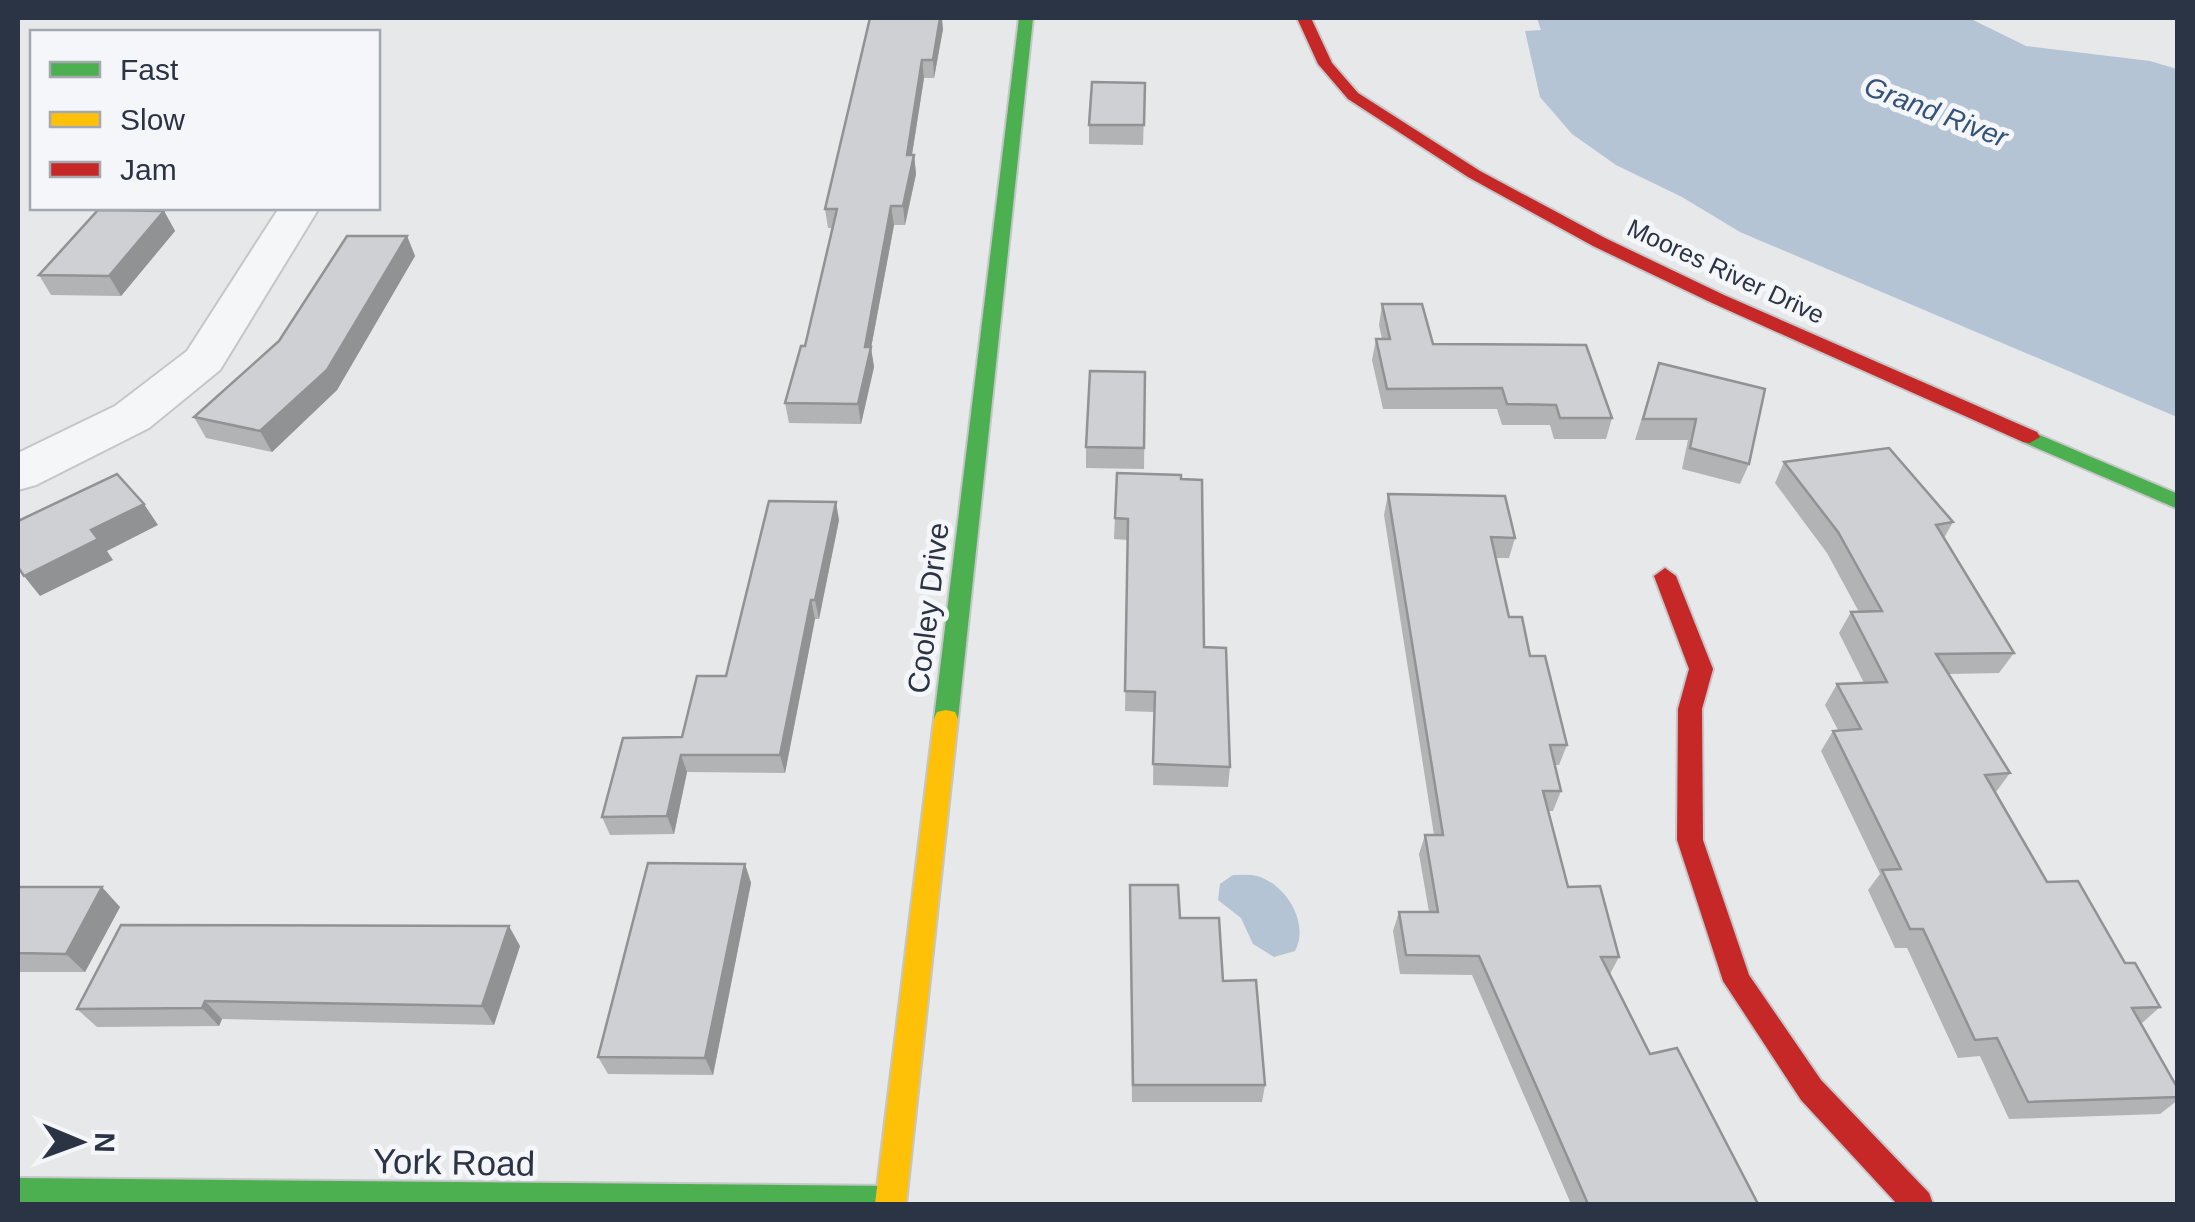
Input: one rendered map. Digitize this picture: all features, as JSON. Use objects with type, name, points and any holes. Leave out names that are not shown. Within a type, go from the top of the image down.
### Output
[{"type":"street","name":"Cooley Drive","points":[[890,1203],[1026,18]]},
{"type":"street","name":"Moores River Drive","points":[[1304,18],[1325,64],[1354,96],[1489,182],[1718,300],[2178,502]]},
{"type":"street","points":[[18,474],[132,418],[204,360],[298,210]]},
{"type":"street","points":[[1665,576],[1701,669],[1690,709],[1690,840],[1738,982],[1811,1090],[1918,1204]]},
{"type":"street","name":"York Road","points":[[18,1193],[890,1203]]},
{"type":"water","name":"Grand River","points":[[1537,18],[1969,18],[2026,46],[2150,61],[2177,69],[2177,417],[1740,232],[1682,197],[1616,165],[1572,134],[1540,97],[1525,31],[1541,30]]},
{"type":"water","points":[[1233,875],[1268,880],[1286,896],[1299,929],[1295,951],[1274,957],[1253,944],[1241,918],[1218,900],[1220,884]]},
{"type":"building","points":[[870,18],[940,18],[933,60],[922,60],[907,155],[914,155],[903,206],[891,206],[865,347],[871,347],[858,404],[785,403],[801,346],[805,346],[837,209],[825,209]]},
{"type":"building","points":[[1092,82],[1145,83],[1144,125],[1089,125]]},
{"type":"building","points":[[98,210],[164,211],[109,276],[39,275]]},
{"type":"building","points":[[347,236],[407,236],[327,370],[260,431],[194,417],[279,341]]},
{"type":"building","points":[[1382,304],[1422,304],[1433,344],[1586,345],[1612,418],[1560,418],[1556,405],[1507,404],[1502,388],[1387,389],[1376,339],[1390,339]]},
{"type":"building","points":[[1659,363],[1765,389],[1749,464],[1690,448],[1696,419],[1643,419]]},
{"type":"building","points":[[1090,371],[1145,372],[1144,448],[1086,447]]},
{"type":"building","points":[[1889,448],[1953,522],[1936,525],[2014,653],[1936,654],[2010,773],[1985,775],[2047,882],[2078,881],[2125,963],[2135,963],[2160,1007],[2132,1008],[2178,1089],[2178,1097],[2028,1102],[1997,1038],[1975,1040],[1923,929],[1910,929],[1882,870],[1901,869],[1833,731],[1861,729],[1837,684],[1887,682],[1851,612],[1882,611],[1838,532],[1784,462]]},
{"type":"building","points":[[1117,473],[1181,475],[1181,479],[1202,480],[1204,647],[1226,648],[1230,767],[1153,764],[1155,692],[1125,691],[1128,519],[1115,518]]},
{"type":"building","points":[[117,474],[144,504],[91,530],[98,539],[24,576],[18,567],[18,521]]},
{"type":"building","points":[[1388,494],[1505,496],[1515,538],[1491,537],[1509,617],[1522,617],[1530,656],[1545,656],[1567,745],[1550,745],[1561,791],[1543,791],[1568,887],[1600,886],[1619,957],[1601,957],[1650,1054],[1677,1048],[1758,1204],[1588,1204],[1479,956],[1406,955],[1399,912],[1438,912],[1425,835],[1443,835]]},
{"type":"building","points":[[769,501],[836,502],[815,600],[811,600],[780,755],[681,755],[667,816],[602,817],[623,738],[682,737],[697,676],[726,676]]},
{"type":"building","points":[[648,863],[745,864],[705,1058],[598,1057]]},
{"type":"building","points":[[1130,885],[1178,885],[1180,918],[1219,918],[1223,981],[1256,980],[1265,1085],[1133,1085]]},
{"type":"building","points":[[18,887],[102,887],[66,954],[18,953]]},
{"type":"building","points":[[121,925],[509,926],[482,1006],[205,1001],[202,1008],[77,1009]]},
{"type":"traffic: fast","points":[[946,719],[1026,18]]},
{"type":"traffic: fast","points":[[2030,437],[2178,502]]},
{"type":"traffic: fast","points":[[18,1193],[890,1202]]},
{"type":"traffic: slow","points":[[890,1204],[946,719]]},
{"type":"traffic: jam","points":[[1304,18],[1325,64],[1353,96],[1474,174],[1599,242],[1718,299],[2030,437]]},
{"type":"traffic: jam","points":[[1665,576],[1701,669],[1690,709],[1690,840],[1737,981],[1811,1090],[1918,1204]]}]
